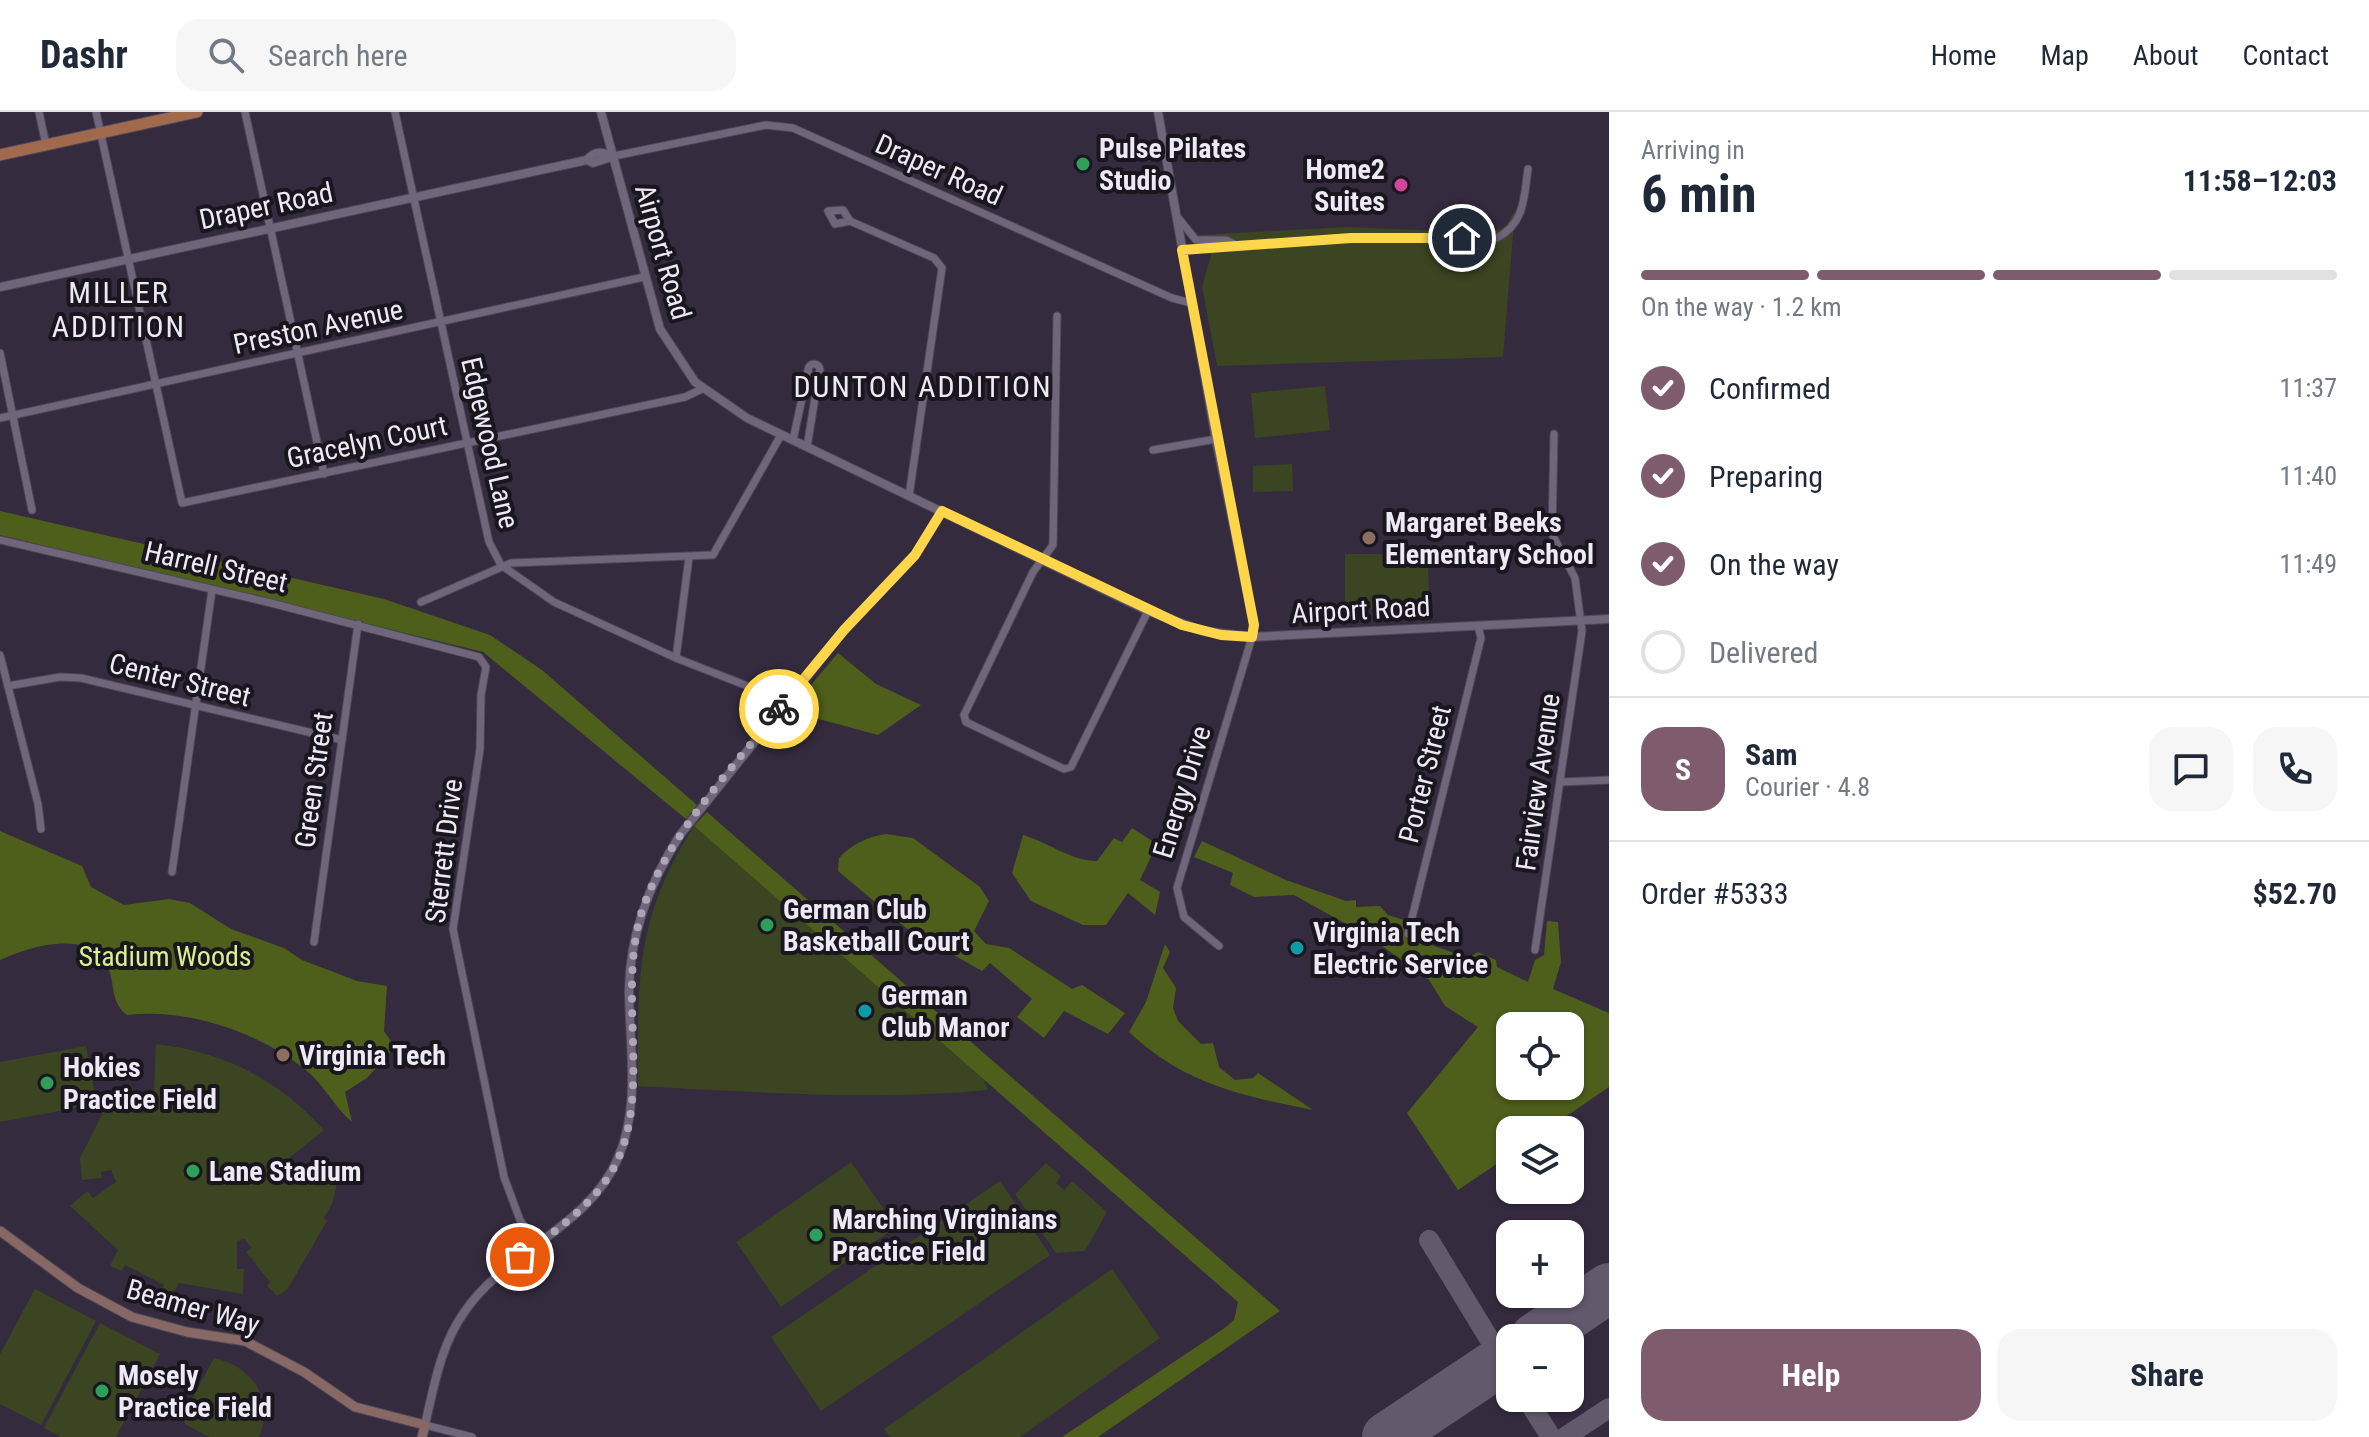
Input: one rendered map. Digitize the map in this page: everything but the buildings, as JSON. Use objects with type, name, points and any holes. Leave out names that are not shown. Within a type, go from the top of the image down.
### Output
[{"type":"main road","points":[[0,155],[197,112]]},
{"type":"main road","name":"Beamer Way","points":[[0,1231],[94,1298],[132,1317],[187,1332],[245,1341],[304,1372],[355,1407],[425,1425]]},
{"type":"main road","points":[[422,1437],[425,1425]]},
{"type":"street","points":[[39,112],[46,145]]},
{"type":"street","points":[[96,112],[154,385]]},
{"type":"street","points":[[245,112],[324,474]]},
{"type":"street","name":"Edgewood Lane","points":[[395,112],[489,542],[501,565],[554,602],[676,658],[786,701]]},
{"type":"street","name":"Airport Road","points":[[601,112],[644,277],[665,340],[683,368],[702,389],[727,407],[781,435],[1148,611],[1203,631],[1252,637],[1609,619]]},
{"type":"street","points":[[1158,112],[1216,439],[1254,625],[1252,637]]},
{"type":"street","name":"Draper Road","points":[[0,287],[587,160],[591,154],[603,152],[614,156],[766,125],[793,128],[1172,298],[1191,303]]},
{"type":"street","points":[[1182,250],[1234,244],[1394,236],[1497,238],[1509,231],[1521,214],[1528,169]]},
{"type":"street","points":[[1175,213],[1194,239],[1234,244]]},
{"type":"street","points":[[850,221],[934,258],[942,268],[909,496]]},
{"type":"street","name":"Preston Avenue","points":[[0,418],[644,277]]},
{"type":"street","points":[[1057,316],[1053,545],[1033,572],[964,719],[1068,769],[1148,611]]},
{"type":"street","points":[[0,353],[32,510]]},
{"type":"street","points":[[793,440],[808,371],[815,364],[819,373],[807,447]]},
{"type":"street","name":"Gracelyn Court","points":[[154,385],[182,503],[685,397],[702,389]]},
{"type":"street","name":"Fairview Avenue","points":[[1535,950],[1581,620],[1575,578],[1552,534],[1554,434]]},
{"type":"street","points":[[421,602],[501,565],[708,556],[720,549],[781,435]]},
{"type":"street","points":[[1153,450],[1216,439]]},
{"type":"street","points":[[425,1425],[445,1350],[465,1311],[492,1280],[583,1207],[610,1174],[625,1138],[631,1088],[631,966],[643,908],[680,835],[865,606],[915,555],[942,511]]},
{"type":"street","name":"Harrell Street","points":[[0,540],[421,640]]},
{"type":"street","points":[[676,658],[689,557]]},
{"type":"street","points":[[172,872],[193,706],[212,590]]},
{"type":"street","name":"Green Street","points":[[314,942],[358,624]]},
{"type":"street","name":"Porter Street","points":[[1408,934],[1481,638],[1478,626]]},
{"type":"street","name":"Energy Drive","points":[[1219,946],[1184,917],[1177,888],[1252,637]]},
{"type":"street","name":"Sterrett Drive","points":[[421,640],[466,651],[479,657],[486,667],[481,695],[480,749],[453,929],[504,1177],[520,1220],[536,1245]]},
{"type":"street","points":[[0,655],[38,804],[41,829]]},
{"type":"street","name":"Center Street","points":[[8,686],[73,677],[342,740]]},
{"type":"street","points":[[1560,782],[1609,780]]},
{"type":"street","name":"Beamer Way","points":[[425,1425],[472,1437]]},
{"type":"green space","points":[[1515,210],[1503,357],[1217,366],[1202,287],[1211,255],[1200,235],[1347,227],[1489,233],[1506,226]]},
{"type":"green space","points":[[1325,386],[1330,430],[1255,438],[1251,393]]},
{"type":"green space","points":[[1292,464],[1293,491],[1253,492],[1253,466]]},
{"type":"green space","points":[[0,511],[384,599],[490,635],[542,670],[697,805],[686,819],[483,652],[0,535]]},
{"type":"green space","points":[[1345,554],[1428,554],[1429,609],[1345,609]]},
{"type":"green space","points":[[838,653],[876,684],[921,705],[878,735],[789,711]]},
{"type":"green space","points":[[707,812],[1280,1311],[1098,1437],[1062,1437],[1226,1327],[1234,1320],[1238,1302],[694,826]]},
{"type":"green space","points":[[694,826],[984,1080],[988,1090],[857,1095],[638,1086],[640,982],[650,922],[674,860]]},
{"type":"green space","points":[[1132,828],[1157,844],[1140,880],[1160,892],[1155,915],[1128,893],[1106,925],[1083,925],[1031,901],[1012,873],[1023,835],[1069,855],[1097,861],[1114,838],[1122,842]]},
{"type":"green space","name":"Stadium Woods","points":[[0,831],[82,866],[91,887],[124,905],[169,899],[190,903],[231,929],[284,948],[302,960],[357,981],[387,986],[384,1031],[395,1047],[367,1078],[345,1092],[352,1122],[307,1071],[245,1034],[174,1015],[127,1015],[115,997],[106,963],[85,946],[40,946],[0,960]]},
{"type":"green space","points":[[886,834],[913,838],[980,887],[989,901],[974,931],[986,944],[1009,948],[1072,989],[1082,985],[1125,1013],[1108,1034],[1064,1011],[1044,1038],[1017,1017],[1032,999],[990,963],[982,971],[906,928],[838,871],[839,858],[849,849],[866,839]]},
{"type":"green space","points":[[1202,841],[1286,880],[1346,901],[1356,900],[1356,907],[1380,906],[1388,915],[1404,920],[1404,935],[1468,958],[1478,952],[1496,960],[1497,967],[1528,982],[1535,960],[1544,955],[1547,921],[1558,922],[1561,962],[1553,989],[1609,1013],[1609,1087],[1567,1116],[1496,1116],[1496,1164],[1458,1190],[1407,1113],[1478,1027],[1445,1006],[1429,980],[1371,938],[1294,895],[1254,897],[1230,885],[1233,873],[1194,857]]},
{"type":"green space","points":[[1165,944],[1170,952],[1163,968],[1176,988],[1173,1008],[1178,1021],[1201,1044],[1213,1043],[1219,1067],[1235,1080],[1253,1078],[1258,1073],[1313,1110],[1238,1093],[1193,1076],[1150,1050],[1129,1032],[1146,1002]]},
{"type":"green space","name":"Lane Stadium","points":[[156,1044],[204,1054],[248,1071],[288,1096],[324,1130],[272,1172],[276,1180],[286,1180],[287,1173],[339,1172],[333,1202],[324,1218],[327,1221],[287,1290],[277,1296],[267,1286],[270,1282],[246,1252],[252,1248],[244,1239],[237,1241],[237,1269],[244,1269],[243,1294],[179,1283],[171,1296],[161,1291],[164,1285],[125,1265],[122,1271],[110,1266],[118,1250],[70,1206],[87,1191],[93,1198],[116,1182],[111,1170],[101,1172],[101,1178],[82,1180],[80,1158],[112,1095],[130,1084],[140,1100],[134,1104],[140,1114],[153,1111]]},
{"type":"green space","name":"Hokies Practice Field","points":[[86,1046],[97,1104],[0,1122],[0,1062]]},
{"type":"green space","name":"Marching Virginians Practice Field","points":[[851,1162],[896,1227],[781,1307],[736,1242]]},
{"type":"green space","points":[[1046,1163],[1061,1176],[1056,1183],[1064,1190],[1072,1181],[1107,1212],[1085,1251],[1056,1253],[1015,1194]]},
{"type":"green space","points":[[1000,1181],[1050,1255],[821,1411],[771,1337]]},
{"type":"green space","points":[[1112,1269],[1160,1338],[1020,1437],[890,1437],[884,1429]]},
{"type":"green space","points":[[35,1289],[96,1321],[41,1425],[0,1404],[0,1354]]},
{"type":"green space","name":"Mosely Practice Field","points":[[100,1323],[160,1354],[116,1437],[61,1437],[44,1428]]},
{"type":"green space","points":[[214,1358],[239,1368],[257,1386],[264,1410],[259,1437],[209,1437],[185,1424],[182,1417]]},
{"type":"taxiway","points":[[1429,1240],[1496,1350]]},
{"type":"taxiway","points":[[1565,1437],[1609,1408]]},
{"type":"taxiway","points":[[1535,1412],[1551,1437]]},
{"type":"runway","points":[[1556,1324],[1609,1288]]},
{"type":"runway","points":[[1387,1437],[1496,1364]]},
{"type":"way so far","points":[[520,1257],[583,1207],[615,1166],[629,1118],[629,988],[633,947],[643,908],[680,835],[779,709]]},
{"type":"place","name":"Pulse Pilates Studio","points":[[1083,164]]},
{"type":"place","name":"Home2 Suites","points":[[1401,185]]},
{"type":"place","name":"Margaret Beeks Elementary School","points":[[1369,538]]},
{"type":"place","name":"German Club Basketball Court","points":[[767,925]]},
{"type":"place","name":"Virginia Tech Electric Service","points":[[1297,948]]},
{"type":"place","name":"German Club Manor","points":[[865,1011]]},
{"type":"place","name":"Virginia Tech","points":[[283,1055]]},
{"type":"place","name":"Hokies Practice Field","points":[[47,1083]]},
{"type":"place","name":"Lane Stadium","points":[[193,1171]]},
{"type":"place","name":"Marching Virginians Practice Field","points":[[816,1235]]},
{"type":"place","name":"Mosely Practice Field","points":[[102,1391]]},
{"type":"district","name":"MILLER ADDITION","points":[[119,309]]},
{"type":"district","name":"DUNTON ADDITION","points":[[923,386]]},
{"type":"route","points":[[779,709],[865,606],[915,555],[942,511],[1182,625],[1221,635],[1252,637],[1254,625],[1182,250],[1226,248],[1234,244],[1394,236],[1462,238]]}]
